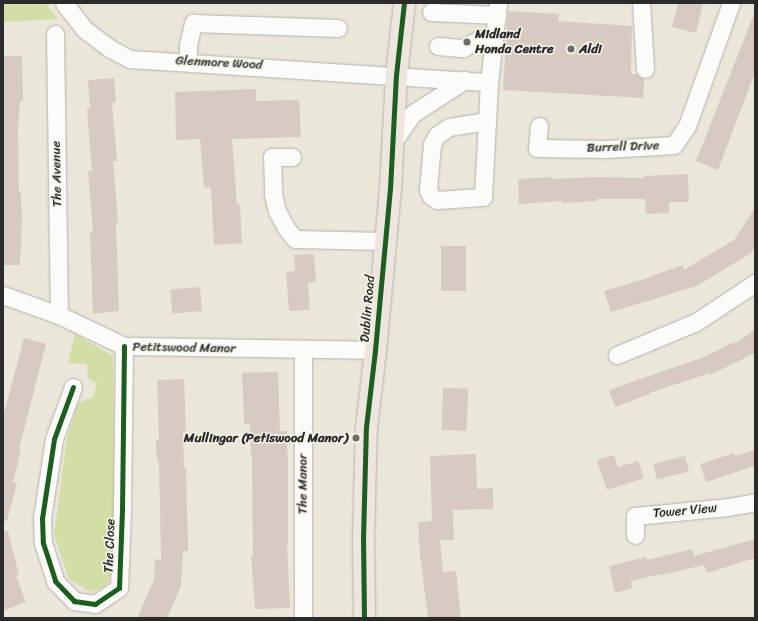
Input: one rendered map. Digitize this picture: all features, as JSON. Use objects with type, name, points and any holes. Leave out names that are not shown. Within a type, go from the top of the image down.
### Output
[{"type":"main road","name":"Dublin Road","points":[[364,618],[363,539],[366,427],[385,241],[396,75],[404,3]]},
{"type":"street","name":"Glenmore Wood","points":[[64,3],[84,29],[109,48],[130,59],[490,82]]},
{"type":"street","points":[[641,3],[645,69]]},
{"type":"street","name":"Burrell Drive","points":[[538,126],[537,148],[606,149],[674,145],[687,126],[731,3]]},
{"type":"street","points":[[431,12],[497,9],[487,121],[483,197],[437,200],[431,196],[428,190],[432,144],[437,135],[449,127],[487,121]]},
{"type":"street","points":[[188,62],[188,44],[193,23],[338,28]]},
{"type":"street","name":"The Avenue","points":[[55,34],[59,315]]},
{"type":"street","points":[[438,46],[463,48],[480,39],[494,41]]},
{"type":"street","points":[[392,143],[412,114],[465,80]]},
{"type":"street","points":[[292,157],[272,157],[273,194],[277,211],[286,228],[295,238],[385,241]]},
{"type":"street","points":[[617,354],[696,322],[755,283]]},
{"type":"street","name":"Petitswood Manor","points":[[3,295],[59,315],[124,346],[375,350]]},
{"type":"street","name":"The Close","points":[[73,387],[54,439],[42,518],[43,543],[55,581],[74,601],[95,604],[119,588],[122,510],[124,346]]},
{"type":"street","name":"The Manor","points":[[303,618],[304,350]]},
{"type":"street","name":"Tower View","points":[[635,535],[634,516],[728,507],[755,502]]},
{"type":"green space","points":[[3,3],[45,3],[58,19],[3,22]]},
{"type":"green space","points":[[75,334],[113,356],[115,566],[106,586],[91,592],[69,579],[54,535],[67,438],[78,403],[93,397],[97,383],[88,379],[87,364],[68,363]]},
{"type":"building","points":[[678,3],[703,3],[696,33],[672,27]]},
{"type":"building","name":"Aldi","points":[[508,11],[559,14],[558,21],[632,26],[631,74],[637,74],[644,79],[643,98],[503,90]]},
{"type":"building","points":[[754,14],[755,72],[718,170],[696,161]]},
{"type":"building","points":[[3,56],[22,56],[23,101],[20,101],[18,128],[19,192],[21,192],[22,218],[20,265],[3,265]]},
{"type":"building","points":[[114,78],[116,102],[112,103],[117,161],[113,161],[118,223],[116,223],[119,311],[93,314],[90,232],[93,232],[88,171],[92,171],[87,109],[90,108],[88,80]]},
{"type":"building","points":[[256,89],[256,101],[299,100],[301,137],[232,139],[237,205],[240,204],[242,243],[214,245],[211,187],[204,188],[200,139],[176,140],[175,92]]},
{"type":"building","points":[[688,174],[689,202],[669,202],[669,213],[646,214],[645,199],[597,199],[597,201],[562,203],[562,201],[519,204],[518,179],[551,177],[551,179],[596,177],[645,178],[644,176]]},
{"type":"building","points":[[755,208],[755,247],[751,253],[697,286],[611,312],[604,291],[651,277],[683,265],[684,270],[734,240]]},
{"type":"building","points":[[441,246],[466,246],[466,291],[441,291]]},
{"type":"building","points":[[314,254],[316,282],[308,283],[310,310],[289,311],[286,272],[295,271],[294,255]]},
{"type":"building","points":[[200,287],[202,311],[172,314],[170,290]]},
{"type":"building","points":[[755,329],[755,353],[710,375],[710,373],[649,393],[650,394],[615,407],[609,390],[704,357],[734,342],[735,344]]},
{"type":"building","points":[[24,338],[46,344],[19,449],[21,450],[13,482],[17,483],[7,521],[3,521],[3,417]]},
{"type":"building","points":[[278,372],[280,431],[286,431],[288,459],[287,544],[290,608],[255,609],[251,555],[253,555],[252,455],[250,424],[244,424],[242,373]]},
{"type":"building","points":[[184,379],[186,431],[183,431],[184,468],[186,468],[188,551],[183,551],[181,586],[167,618],[137,618],[154,580],[155,559],[161,560],[159,462],[157,462],[156,440],[159,440],[157,380]]},
{"type":"building","points":[[443,388],[468,389],[467,431],[442,430]]},
{"type":"building","points":[[755,450],[755,466],[706,482],[700,464],[734,453],[735,456]]},
{"type":"building","points":[[476,454],[477,489],[493,488],[493,509],[453,510],[454,540],[440,540],[443,572],[456,571],[461,618],[428,618],[420,555],[418,522],[432,521],[430,456]]},
{"type":"building","points":[[614,455],[618,467],[638,461],[644,478],[607,490],[597,460]]},
{"type":"building","points":[[685,456],[689,472],[657,480],[653,464]]},
{"type":"building","points":[[3,531],[8,531],[19,575],[16,576],[26,602],[3,611]]},
{"type":"building","points":[[755,539],[755,558],[707,573],[704,565],[631,581],[632,588],[615,593],[609,566],[646,557],[647,560],[692,549],[694,556]]},
{"type":"cycle path","points":[[364,618],[363,539],[366,427],[375,350],[390,189],[396,75],[404,3]]},
{"type":"cycle path","points":[[73,387],[54,439],[42,518],[43,543],[55,581],[74,601],[95,604],[119,588],[122,510],[124,346]]},
{"type":"place","name":"Midland Honda Centre","points":[[467,42]]},
{"type":"place","name":"Aldi","points":[[571,49]]},
{"type":"place","name":"Mullingar (Petiswood Manor)","points":[[356,438]]}]
